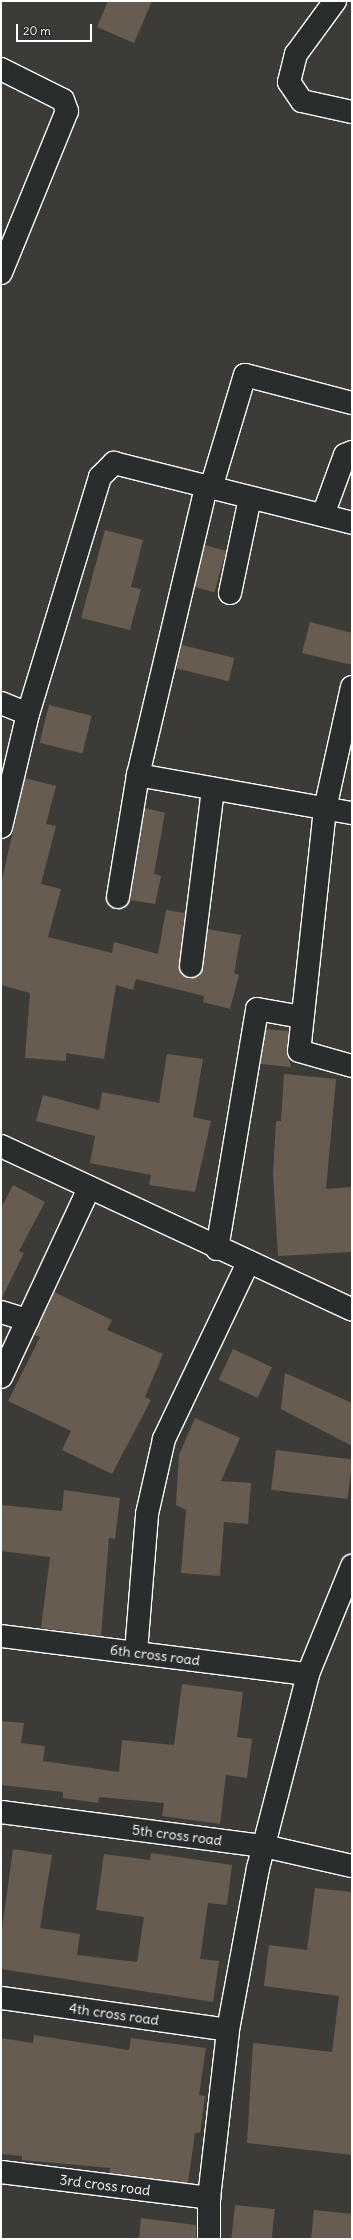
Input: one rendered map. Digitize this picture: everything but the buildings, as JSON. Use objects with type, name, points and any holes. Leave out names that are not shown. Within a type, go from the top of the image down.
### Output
[{"type":"street","points":[[335,1],[296,54],[288,82],[302,101],[352,112]]},
{"type":"street","points":[[1,69],[63,100],[67,111],[1,273]]},
{"type":"street","points":[[118,897],[138,775],[208,488],[245,375],[352,403]]},
{"type":"street","points":[[323,515],[345,455],[352,452]]},
{"type":"street","points":[[1,827],[28,714],[100,477],[114,463],[208,488],[352,523]]},
{"type":"street","points":[[230,593],[250,498]]},
{"type":"street","points":[[352,687],[325,809],[299,1051],[352,1066]]},
{"type":"street","points":[[1,703],[28,714]]},
{"type":"street","points":[[138,775],[213,790],[280,799],[325,809],[352,813]]},
{"type":"street","points":[[191,966],[213,790]]},
{"type":"street","points":[[217,1249],[257,1009],[302,1017]]},
{"type":"street","points":[[1,1146],[217,1249],[352,1310]]},
{"type":"street","points":[[1,1377],[89,1188]]},
{"type":"street","points":[[136,1652],[147,1514],[164,1439],[248,1263]]},
{"type":"street","points":[[1,1312],[28,1320]]},
{"type":"street","points":[[209,2239],[208,2198],[228,2030],[264,1846],[308,1674],[352,1566]]},
{"type":"street","name":"6th cross road","points":[[1,1636],[308,1674]]},
{"type":"street","name":"5th cross road","points":[[1,1812],[264,1846],[352,1866]]},
{"type":"street","name":"4th cross road","points":[[1,1998],[228,2030]]},
{"type":"street","name":"3rd cross road","points":[[1,2172],[208,2198]]}]
